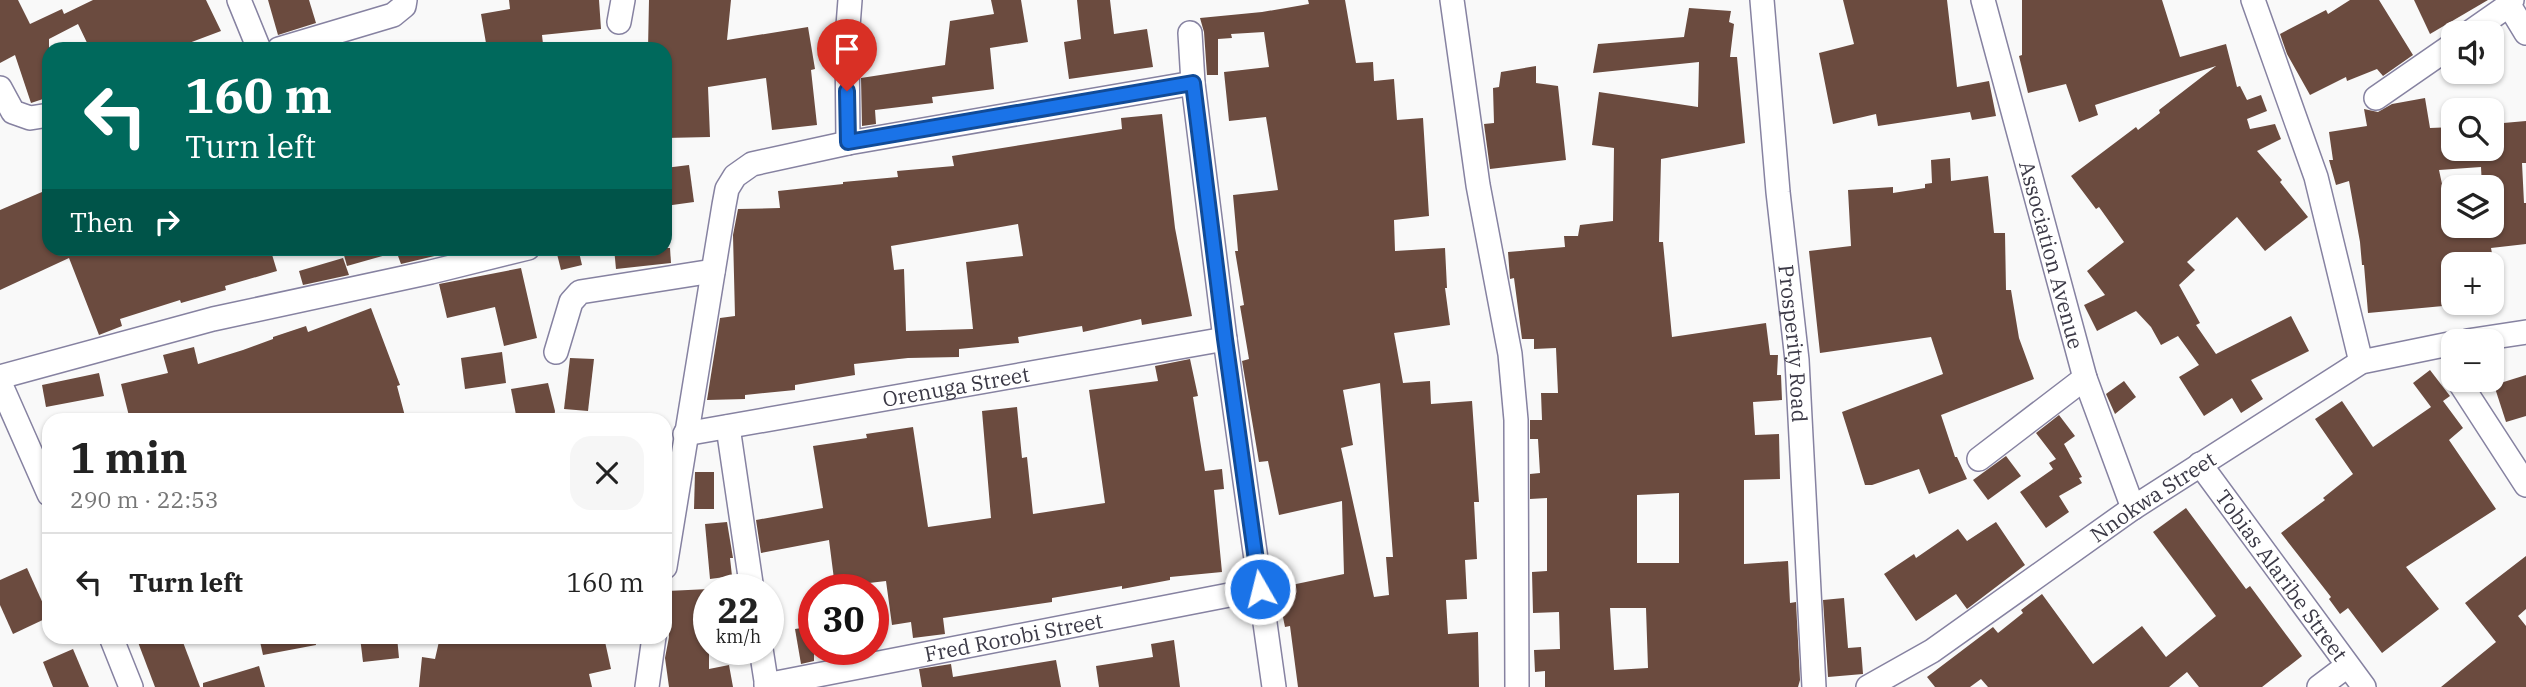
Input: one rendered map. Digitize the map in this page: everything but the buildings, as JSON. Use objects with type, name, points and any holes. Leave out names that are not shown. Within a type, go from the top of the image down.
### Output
[{"type":"street","points":[[239,0],[256,42]]},
{"type":"street","points":[[302,42],[393,15],[404,6],[405,0]]},
{"type":"street","points":[[848,142],[847,39],[850,0]]},
{"type":"street","points":[[1452,0],[1478,185],[1510,354],[1516,420],[1517,687]]},
{"type":"street","name":"Prosperity Road","points":[[1762,0],[1778,192],[1797,360],[1814,687]]},
{"type":"street","name":"Association Avenue","points":[[1983,0],[2085,378],[2133,508]]},
{"type":"street","points":[[2253,0],[2316,177],[2361,362]]},
{"type":"street","points":[[2486,21],[2511,3],[2526,33]]},
{"type":"street","points":[[1190,33],[1193,83],[1225,339],[1274,687]]},
{"type":"street","points":[[2376,99],[2441,53]]},
{"type":"street","points":[[672,521],[727,189],[735,176],[751,164],[848,142],[1193,83]]},
{"type":"street","points":[[0,88],[13,112],[30,118],[42,115]]},
{"type":"street","points":[[0,377],[213,319],[496,256]]},
{"type":"street","points":[[556,352],[571,302],[580,292],[713,271]]},
{"type":"street","points":[[2504,335],[2526,332]]},
{"type":"street","name":"Orenuga Street","points":[[685,434],[1225,339]]},
{"type":"street","name":"Nnokwa Street","points":[[1868,687],[1932,651],[2133,508],[2361,362],[2441,345]]},
{"type":"street","points":[[1979,459],[2085,378]]},
{"type":"street","points":[[0,383],[42,478]]},
{"type":"street","points":[[2466,392],[2526,485]]},
{"type":"street","points":[[729,427],[750,574]]},
{"type":"street","name":"Tobias Alaribe Street","points":[[2200,464],[2364,687]]},
{"type":"street","name":"Fred Rorobi Street","points":[[766,686],[1260,589]]},
{"type":"street","points":[[114,644],[131,687]]},
{"type":"street","points":[[647,687],[653,644]]},
{"type":"street","points":[[763,665],[766,686]]},
{"type":"street","points":[[2319,687],[2347,666]]},
{"type":"route","points":[[847,91],[848,142],[1193,83],[1260,589]]}]
